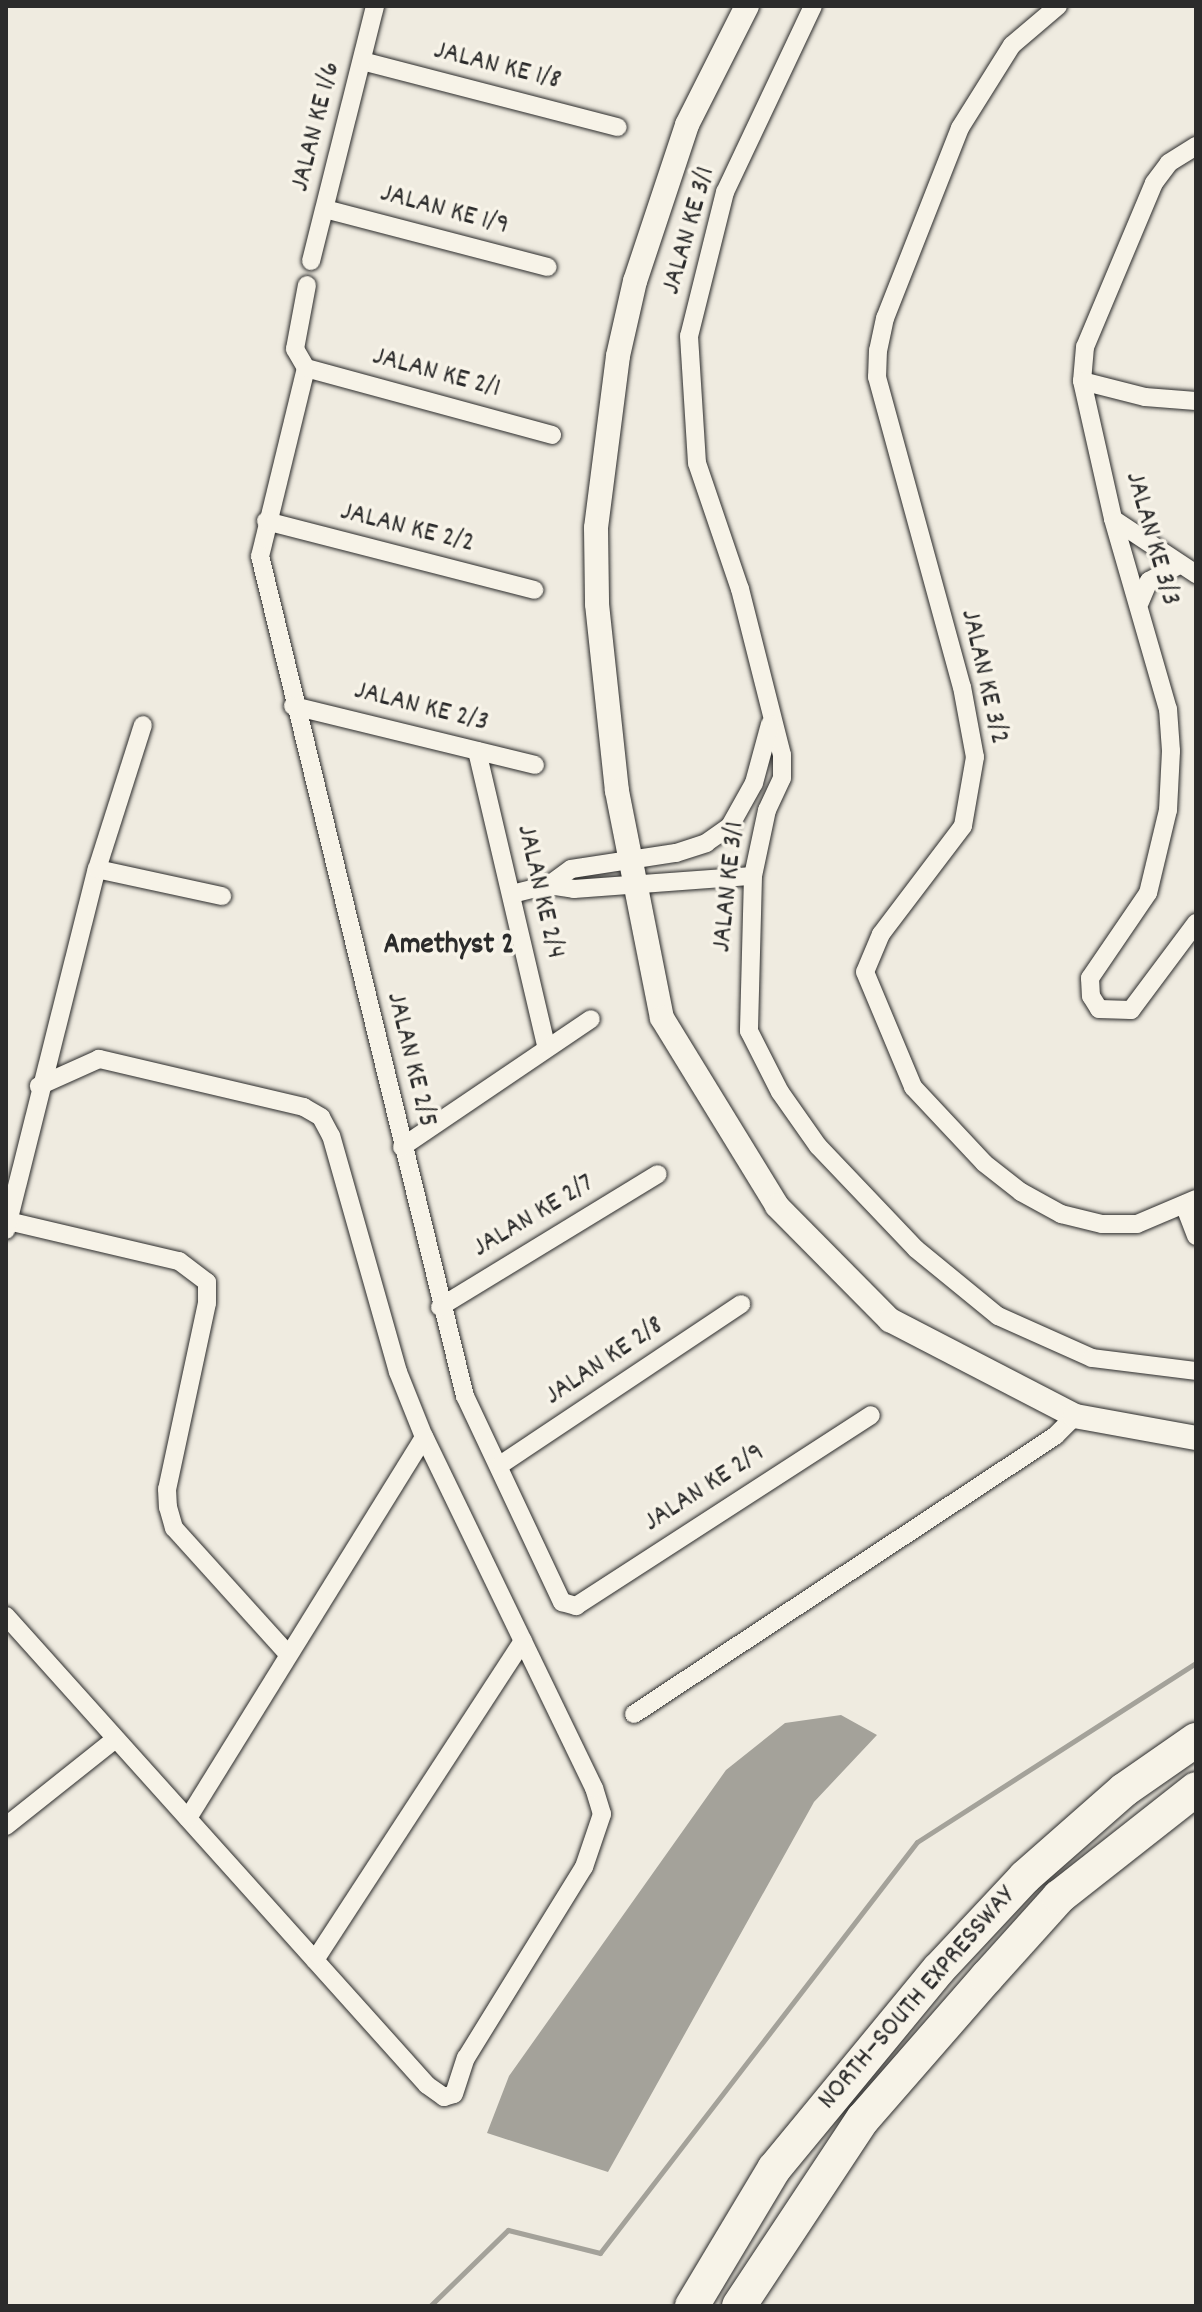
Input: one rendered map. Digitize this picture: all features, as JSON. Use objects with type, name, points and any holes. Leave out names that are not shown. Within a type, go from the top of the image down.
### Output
[{"type":"highway","name":"NORTH–SOUTH EXPRESSWAY","points":[[692,2306],[774,2169],[939,1969],[1025,1877],[1124,1790],[1196,1740]]},
{"type":"highway","name":"NORTH–SOUTH EXPRESSWAY","points":[[739,2306],[863,2119],[987,1977],[1059,1897],[1196,1789]]},
{"type":"street","name":"JALAN KE 1/6","points":[[311,261],[375,6]]},
{"type":"street","points":[[747,6],[687,125],[661,192],[635,281],[607,435],[596,528],[597,604],[617,791],[662,1018],[777,1206],[890,1320],[1075,1416],[1196,1438]]},
{"type":"street","name":"JALAN KE 3/1","points":[[813,6],[725,192],[689,336],[697,463],[740,589],[772,713],[782,778],[767,810],[753,876],[749,1031],[780,1092],[818,1146],[916,1249],[998,1316],[1092,1358],[1196,1371]]},
{"type":"street","name":"JALAN KE 3/2","points":[[1058,6],[1012,45],[960,128],[885,318],[878,350],[877,377],[962,687],[975,757],[963,826],[881,934],[865,972],[913,1087],[984,1163],[1021,1192],[1061,1214],[1102,1224],[1137,1224],[1190,1203]]},
{"type":"street","name":"JALAN KE 1/8","points":[[362,61],[618,127]]},
{"type":"street","name":"JALAN KE 3/3","points":[[1196,146],[1169,163],[1154,183],[1085,347],[1082,381],[1113,519],[1140,602],[1168,709],[1170,790],[1148,893],[1090,978],[1091,996],[1099,1009],[1131,1010],[1196,923]]},
{"type":"street","name":"JALAN KE 1/9","points":[[325,209],[548,267]]},
{"type":"street","points":[[306,368],[295,349],[307,285]]},
{"type":"street","name":"JALAN KE 2/1","points":[[306,368],[552,435]]},
{"type":"street","name":"JALAN KE 2/5","points":[[306,368],[266,521],[260,556],[293,706],[440,1307],[465,1396],[568,1608]]},
{"type":"street","points":[[1082,381],[1145,397],[1196,401]]},
{"type":"street","points":[[1113,519],[1196,574]]},
{"type":"street","name":"JALAN KE 2/2","points":[[266,521],[534,590]]},
{"type":"street","points":[[1140,602],[1149,581],[1179,565]]},
{"type":"street","name":"JALAN KE 2/3","points":[[293,706],[535,765]]},
{"type":"street","points":[[632,871],[730,826],[760,768],[772,713]]},
{"type":"street","points":[[143,725],[97,869],[39,1086],[7,1225],[179,1261],[207,1282],[207,1303],[167,1489],[168,1507],[174,1528],[287,1653]]},
{"type":"street","name":"JALAN KE 2/4","points":[[477,751],[546,1045]]},
{"type":"street","points":[[97,869],[222,896]]},
{"type":"street","points":[[512,894],[549,885],[571,869],[753,876]]},
{"type":"street","points":[[402,1147],[546,1045],[591,1019]]},
{"type":"street","points":[[6,1616],[114,1740],[427,2085],[444,2097],[454,2094],[466,2058],[584,1867],[602,1814],[594,1788],[424,1437],[398,1372],[331,1136],[321,1117],[304,1107],[99,1059],[39,1086]]},
{"type":"street","name":"JALAN KE 2/7","points":[[440,1307],[658,1174]]},
{"type":"street","points":[[1190,1203],[1196,1236]]},
{"type":"street","name":"JALAN KE 2/8","points":[[500,1465],[741,1304]]},
{"type":"street","name":"JALAN KE 2/9","points":[[568,1608],[871,1415]]},
{"type":"street","points":[[634,1714],[1055,1436],[1075,1416]]},
{"type":"street","points":[[188,1818],[287,1653],[424,1437]]},
{"type":"street","points":[[315,1960],[523,1641]]},
{"type":"street","points":[[6,1826],[114,1740]]},
{"type":"shaded area","points":[[841,1715],[877,1735],[814,1802],[608,2172],[487,2133],[509,2076],[726,1770],[785,1723]]},
{"type":"waterway","points":[[430,2306],[508,2230],[600,2253],[917,1842],[1196,1663]]},
{"type":"district","name":"Amethyst 2","points":[[449,947]]}]
